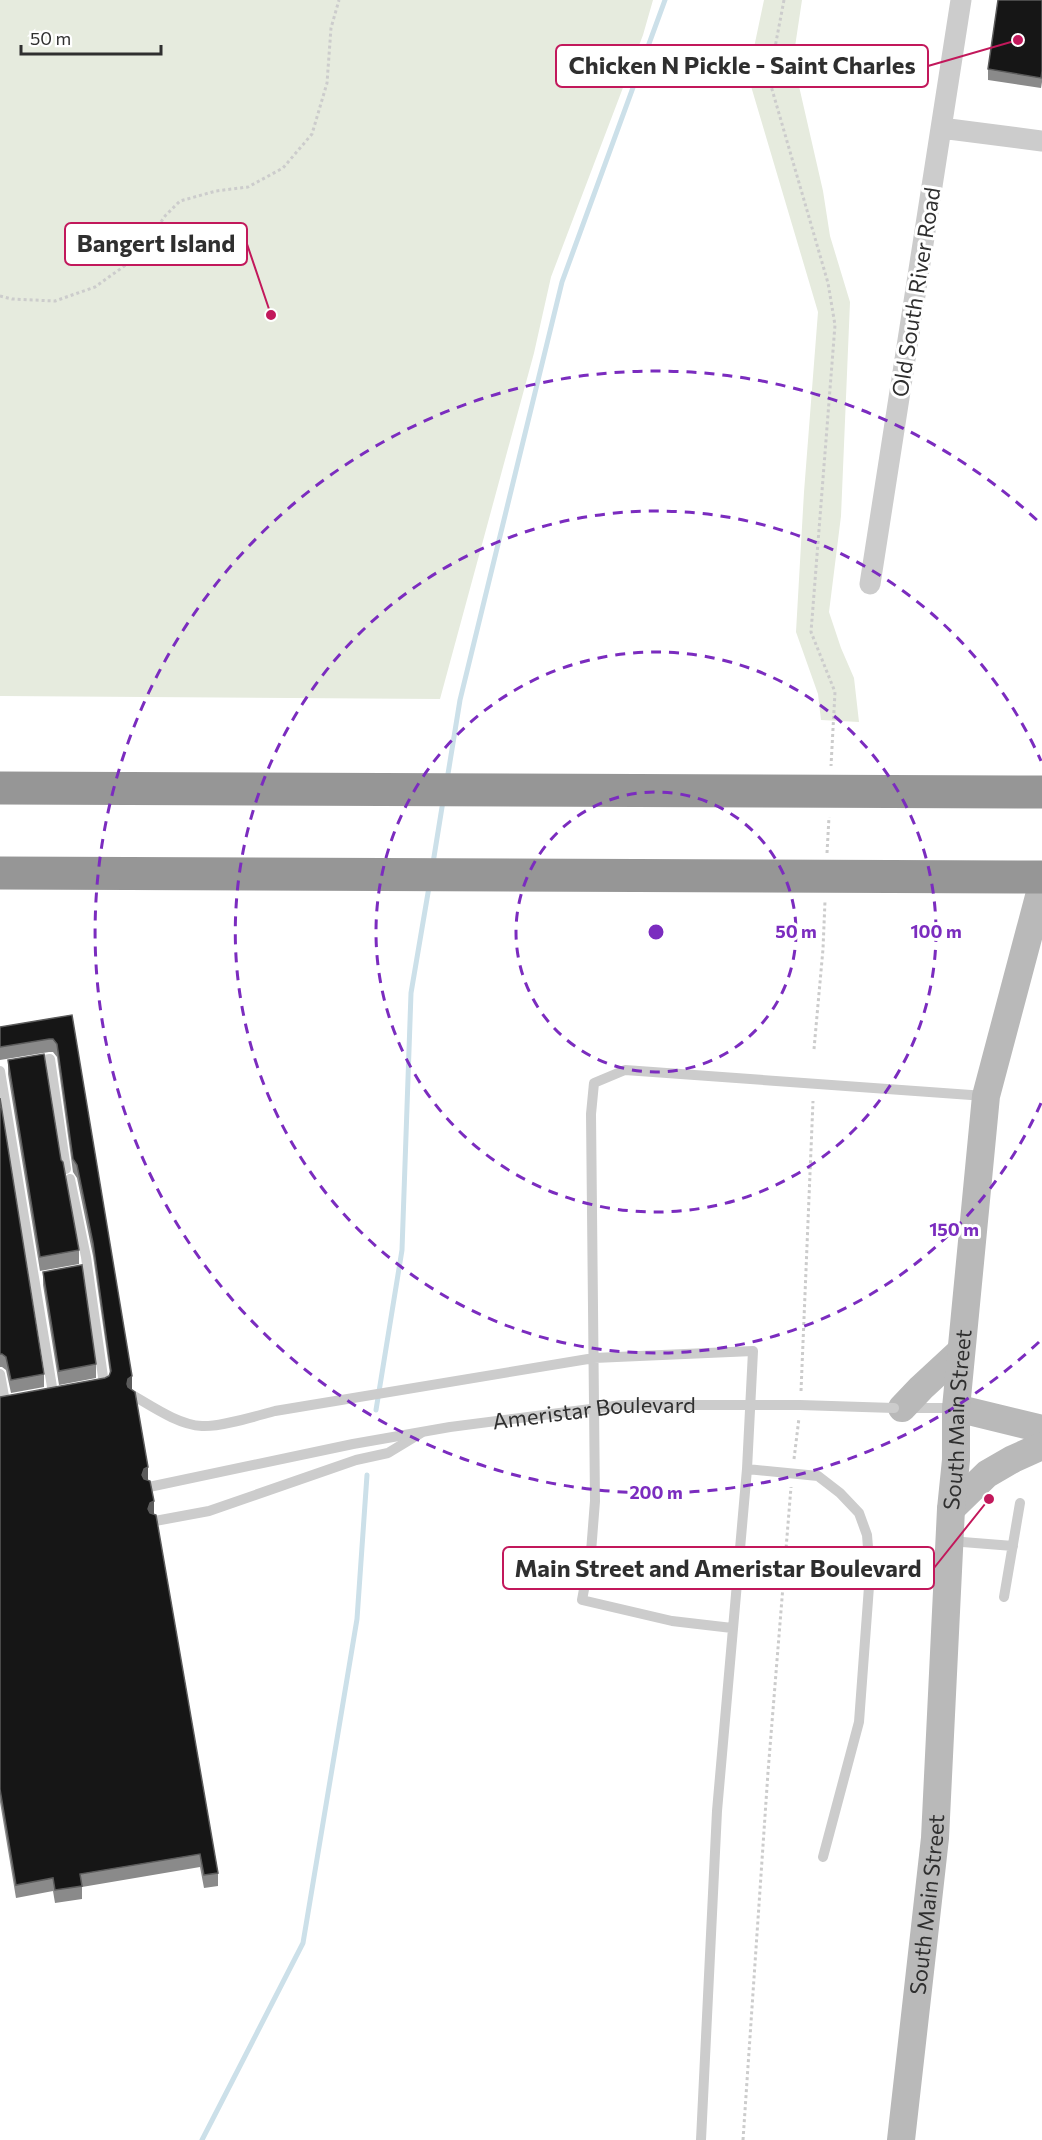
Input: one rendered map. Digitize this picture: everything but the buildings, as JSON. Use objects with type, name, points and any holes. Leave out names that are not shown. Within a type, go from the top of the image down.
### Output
[{"type":"highway","points":[[0,788],[1042,792]]},
{"type":"highway","points":[[0,873],[1042,878]]},
{"type":"street","name":"Old South River Road","points":[[870,584],[961,0]]},
{"type":"street","points":[[941,128],[1042,141]]},
{"type":"street","name":"South Main Street","points":[[901,2140],[935,1838],[951,1509],[956,1460],[956,1408],[986,1096],[1042,885]]},
{"type":"street","points":[[898,1408],[961,1351]]},
{"type":"street","name":"Ameristar Boulevard","points":[[956,1408],[1042,1429]]},
{"type":"street","points":[[951,1509],[987,1474],[1012,1459],[1042,1446]]},
{"type":"lane","points":[[53,1393],[41,1278],[7,1068],[50,1059],[83,1271],[104,1384],[84,1387]]},
{"type":"lane","points":[[732,1628],[672,1621],[582,1600],[591,1552],[595,1501],[591,1114],[594,1083],[625,1070],[986,1096]]},
{"type":"lane","points":[[134,1396],[168,1416],[201,1426],[245,1419],[275,1411],[594,1358],[753,1352],[747,1469],[717,1811],[701,2140]]},
{"type":"lane","points":[[0,1374],[6,1401]]},
{"type":"lane","name":"Ameristar Boulevard","points":[[149,1487],[421,1432],[621,1405],[956,1408]]},
{"type":"lane","points":[[155,1521],[209,1511],[356,1460],[387,1453],[421,1432]]},
{"type":"lane","points":[[747,1469],[818,1476],[840,1493],[859,1513],[867,1535],[869,1563],[860,1722],[823,1857]]},
{"type":"lane","points":[[1004,1597],[1020,1503]]},
{"type":"lane","points":[[950,1541],[1013,1546]]},
{"type":"path","points":[[0,296],[12,299],[55,301],[95,287],[137,257],[165,216],[180,201],[216,191],[248,187],[283,168],[312,134],[327,83],[331,28],[339,0]]},
{"type":"path","points":[[784,0],[769,79],[828,283],[835,325],[811,632],[835,692],[831,773]]},
{"type":"path","points":[[827,854],[829,808]]},
{"type":"path","points":[[814,1049],[825,900]]},
{"type":"path","points":[[743,2140],[768,1772],[792,1473],[800,1405],[813,1101]]},
{"type":"shaded area","points":[[0,0],[653,0],[643,35],[551,277],[534,353],[440,699],[0,696]]},
{"type":"shaded area","points":[[764,0],[802,0],[793,60],[823,191],[830,236],[850,302],[841,516],[829,612],[854,678],[859,722],[821,720],[818,694],[796,632],[818,312],[748,76]]},
{"type":"waterway","points":[[447,780],[460,700],[562,282],[665,0]]},
{"type":"waterway","points":[[433,863],[443,801]]},
{"type":"waterway","points":[[376,1410],[402,1250],[411,993],[429,887]]},
{"type":"waterway","points":[[202,2140],[303,1943],[357,1619],[367,1475]]},
{"type":"place","name":"Chicken N Pickle - Saint Charles","points":[[1018,40]]},
{"type":"place","name":"Bangert Island","points":[[271,315]]},
{"type":"place","name":"Main Street and Ameristar Boulevard","points":[[989,1499]]}]
